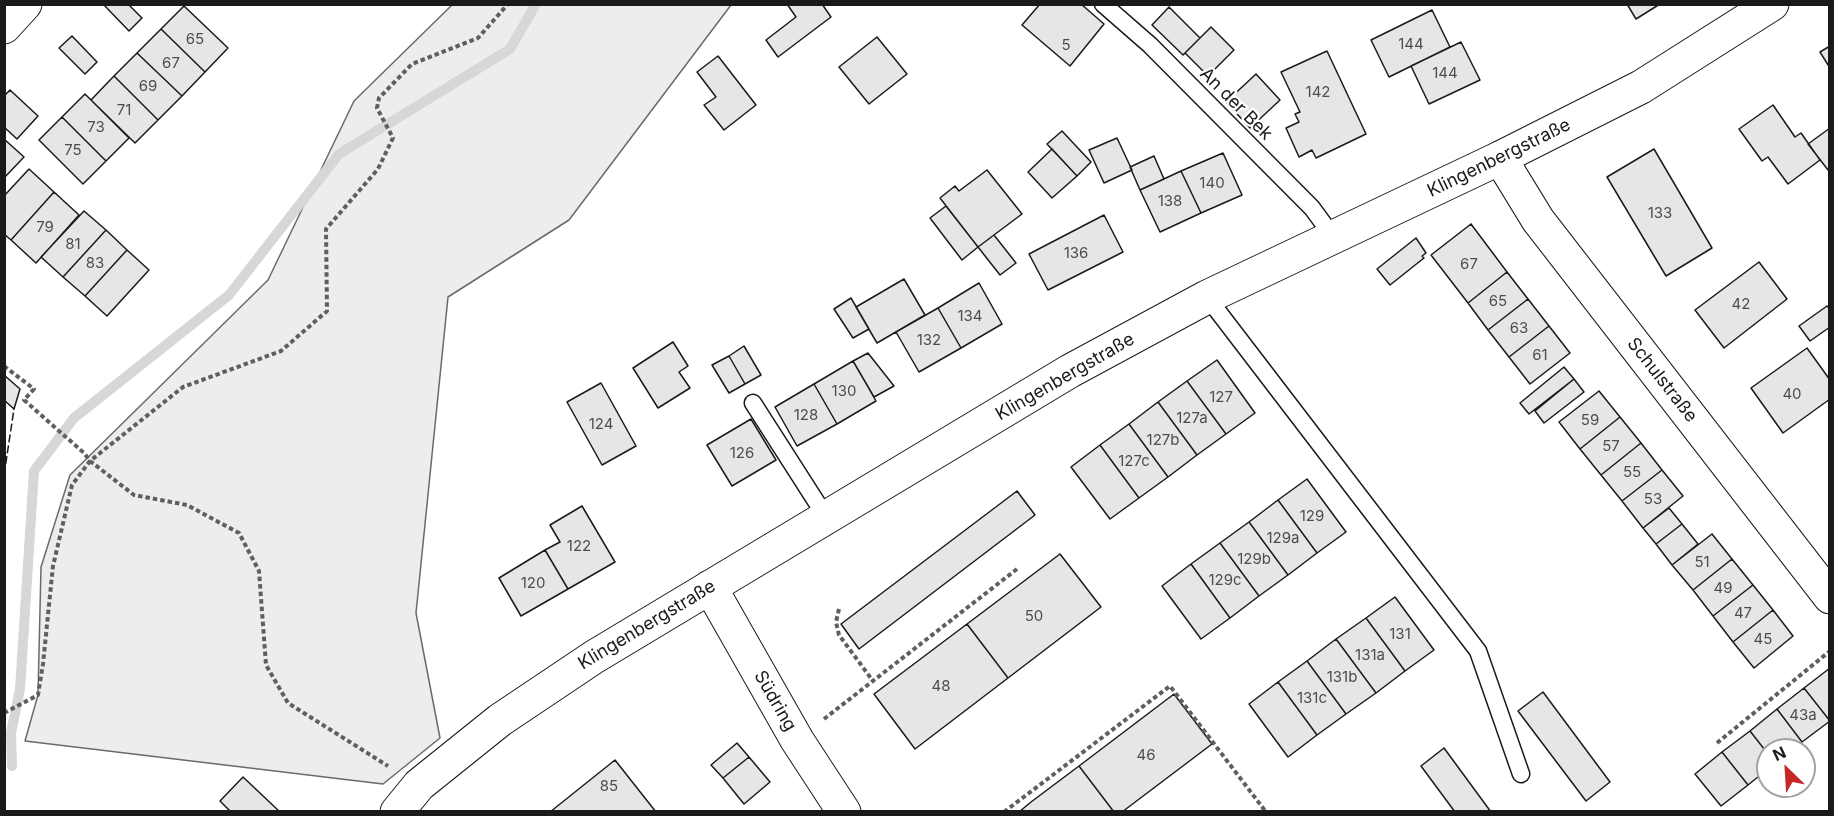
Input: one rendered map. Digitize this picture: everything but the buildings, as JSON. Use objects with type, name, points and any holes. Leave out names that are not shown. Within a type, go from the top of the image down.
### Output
[{"type":"street","points":[[4,27],[25,4]]},
{"type":"street","name":"Klingenbergstraße","points":[[397,812],[419,785],[509,714],[594,657],[1070,372],[1207,297],[1500,158],[1641,87],[1772,4]]},
{"type":"street","name":"Schulstraße","points":[[1500,158],[1538,220],[1830,597]]},
{"type":"street","name":"Südring","points":[[710,587],[797,740],[844,812]]},
{"type":"lane","name":"An der Bek","points":[[1103,4],[1150,45],[1312,207],[1334,238]]},
{"type":"lane","points":[[1207,297],[1478,651],[1521,774]]},
{"type":"lane","points":[[753,403],[826,518]]},
{"type":"path","points":[[4,713],[38,695],[53,566],[72,485],[90,461],[183,387],[281,351],[327,310],[326,229],[378,169],[393,138],[377,108],[379,98],[412,64],[478,38],[507,4]]},
{"type":"path","points":[[4,366],[34,389],[24,400],[84,453],[90,461],[134,495],[187,505],[239,533],[259,571],[266,665],[288,703],[419,785]]},
{"type":"path","points":[[797,740],[1017,569]]},
{"type":"path","points":[[839,609],[836,622],[839,635],[850,653],[873,681]]},
{"type":"path","points":[[1717,743],[1830,651]]},
{"type":"path","points":[[1004,812],[1170,686],[1266,812]]},
{"type":"shaded area","points":[[452,5],[731,5],[569,220],[448,297],[416,613],[440,738],[383,784],[25,741],[38,695],[41,567],[70,475],[268,280],[354,101]]},
{"type":"waterway","points":[[12,766],[11,733],[20,689],[34,471],[74,418],[229,295],[339,154],[510,49],[536,4]]},
{"type":"fence","points":[[4,475],[14,409]]}]
